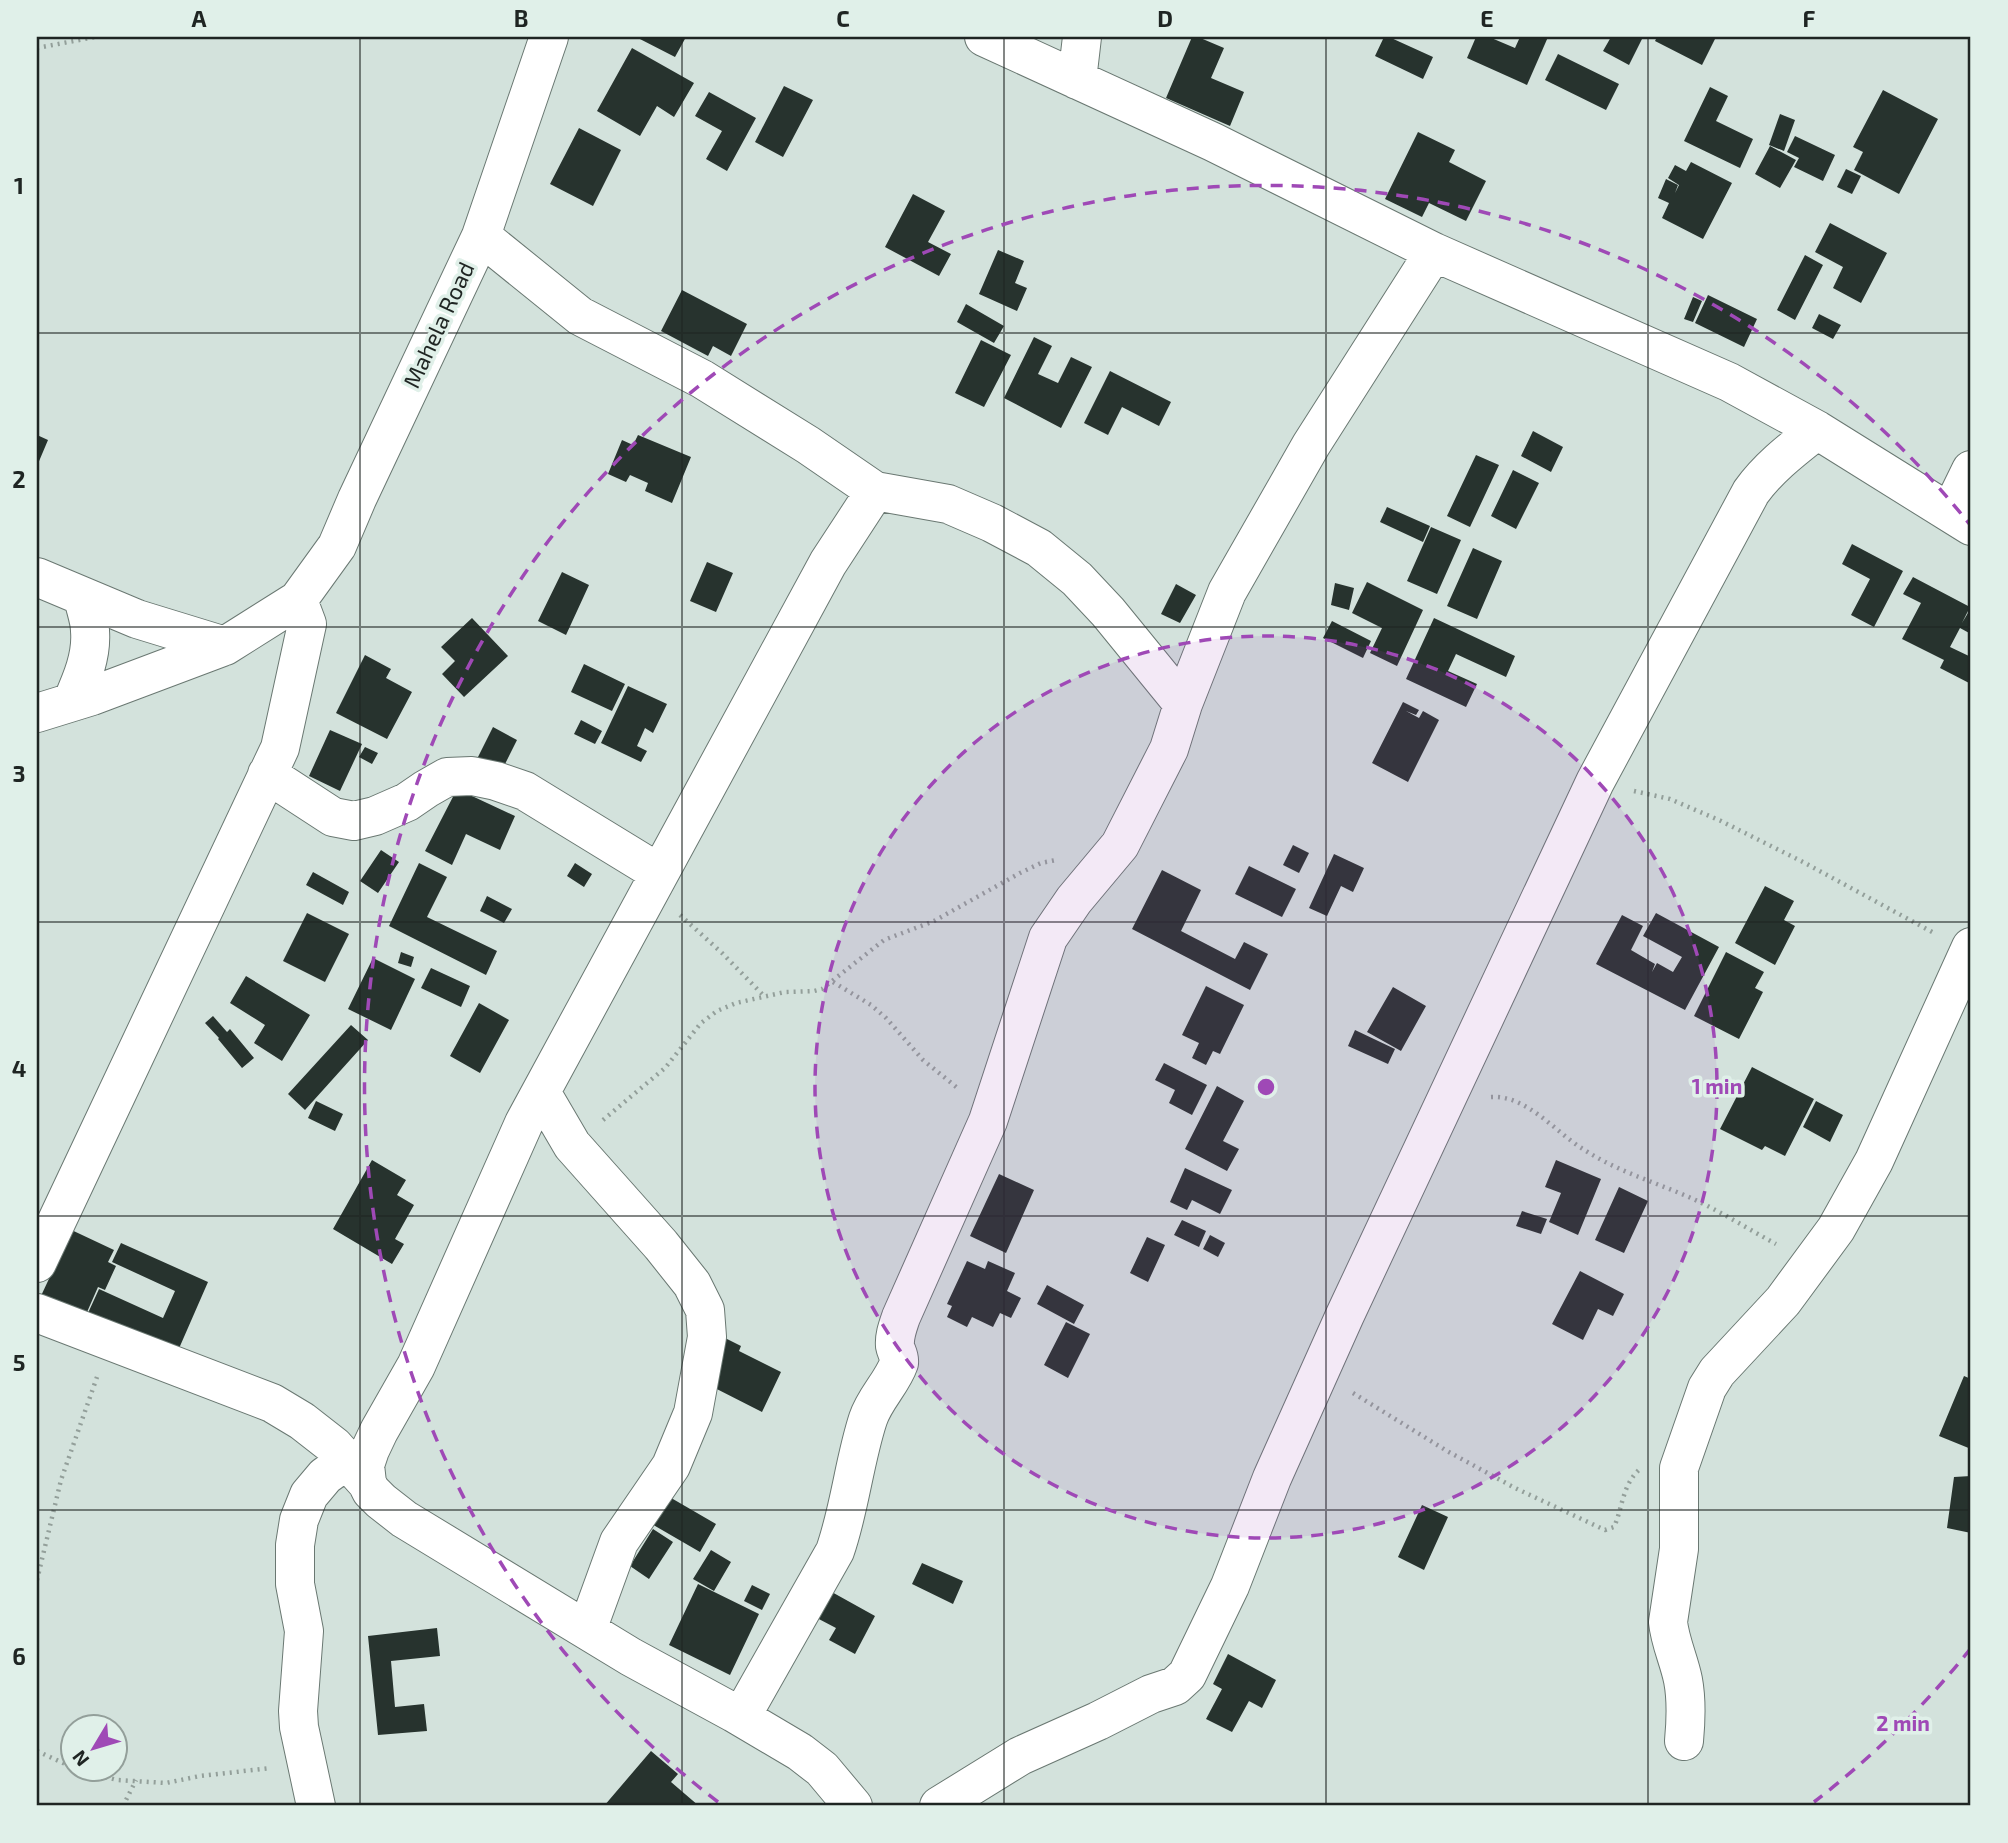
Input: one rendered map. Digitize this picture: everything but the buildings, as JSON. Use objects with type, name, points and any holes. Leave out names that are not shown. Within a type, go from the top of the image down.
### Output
[{"type":"street","name":"Mahela Road","points":[[298,600],[337,546],[481,236],[549,37]]},
{"type":"street","points":[[984,37],[1213,142],[1434,252],[1729,382],[1817,430],[1961,520],[1971,470]]},
{"type":"street","points":[[1077,80],[1083,37]]},
{"type":"street","points":[[481,236],[580,316],[702,379],[808,445],[875,491],[948,504],[1039,548],[1077,579],[1108,612],[1183,704]]},
{"type":"street","points":[[741,1717],[835,1551],[860,1444],[873,1405],[900,1363],[895,1345],[901,1317],[988,1121],[1048,938],[1062,915],[1120,845],[1169,749],[1183,704],[1227,592],[1311,445],[1434,252]]},
{"type":"street","points":[[939,1806],[1020,1756],[1182,1681],[1206,1639],[1230,1586],[1272,1478],[1318,1374],[1595,782],[1751,492],[1780,459],[1817,430]]},
{"type":"street","points":[[316,1806],[300,1734],[298,1711],[304,1631],[295,1584],[295,1545],[299,1520],[309,1495],[325,1476],[357,1471],[365,1465],[379,1431],[416,1366],[523,1123],[828,563],[875,491]]},
{"type":"street","points":[[37,577],[136,619],[225,646]]},
{"type":"street","points":[[55,708],[85,673],[90,630],[83,597]]},
{"type":"street","points":[[37,1263],[280,748],[307,624],[298,600],[225,646],[55,708]]},
{"type":"street","points":[[267,774],[333,817],[354,821],[375,816],[407,802],[447,778],[472,776],[496,781],[525,791],[653,885]]},
{"type":"street","points":[[1684,1741],[1687,1705],[1668,1622],[1679,1549],[1679,1468],[1699,1407],[1717,1372],[1783,1301],[1836,1229],[1874,1161],[1970,950]]},
{"type":"street","points":[[541,1092],[572,1145],[662,1245],[692,1284],[705,1311],[707,1338],[693,1413],[671,1466],[619,1542],[587,1630]]},
{"type":"street","points":[[37,1313],[272,1403],[334,1446],[371,1491],[404,1519],[631,1657],[800,1752],[822,1769],[853,1806]]},
{"type":"path","points":[[37,48],[95,37]]},
{"type":"path","points":[[1595,782],[1670,799],[1721,821],[1970,950]]},
{"type":"path","points":[[572,1145],[665,1068],[701,1023],[718,1011],[736,1003],[765,996],[822,989],[884,940],[934,920],[1041,863],[1061,860],[1097,872]]},
{"type":"path","points":[[653,885],[678,913],[765,996]]},
{"type":"path","points":[[833,982],[871,1005],[886,1018],[916,1053],[957,1087],[988,1121]]},
{"type":"path","points":[[1447,1099],[1497,1096],[1515,1102],[1532,1110],[1582,1149],[1618,1168],[1694,1199],[1811,1264]]},
{"type":"path","points":[[37,1580],[61,1480],[107,1340]]},
{"type":"path","points":[[1318,1374],[1515,1488],[1605,1530],[1614,1527],[1624,1490],[1637,1470],[1658,1465],[1679,1468]]},
{"type":"path","points":[[37,1751],[60,1762]]},
{"type":"path","points":[[130,1780],[166,1783],[200,1776],[307,1764]]},
{"type":"path","points":[[124,1806],[136,1780]]}]
